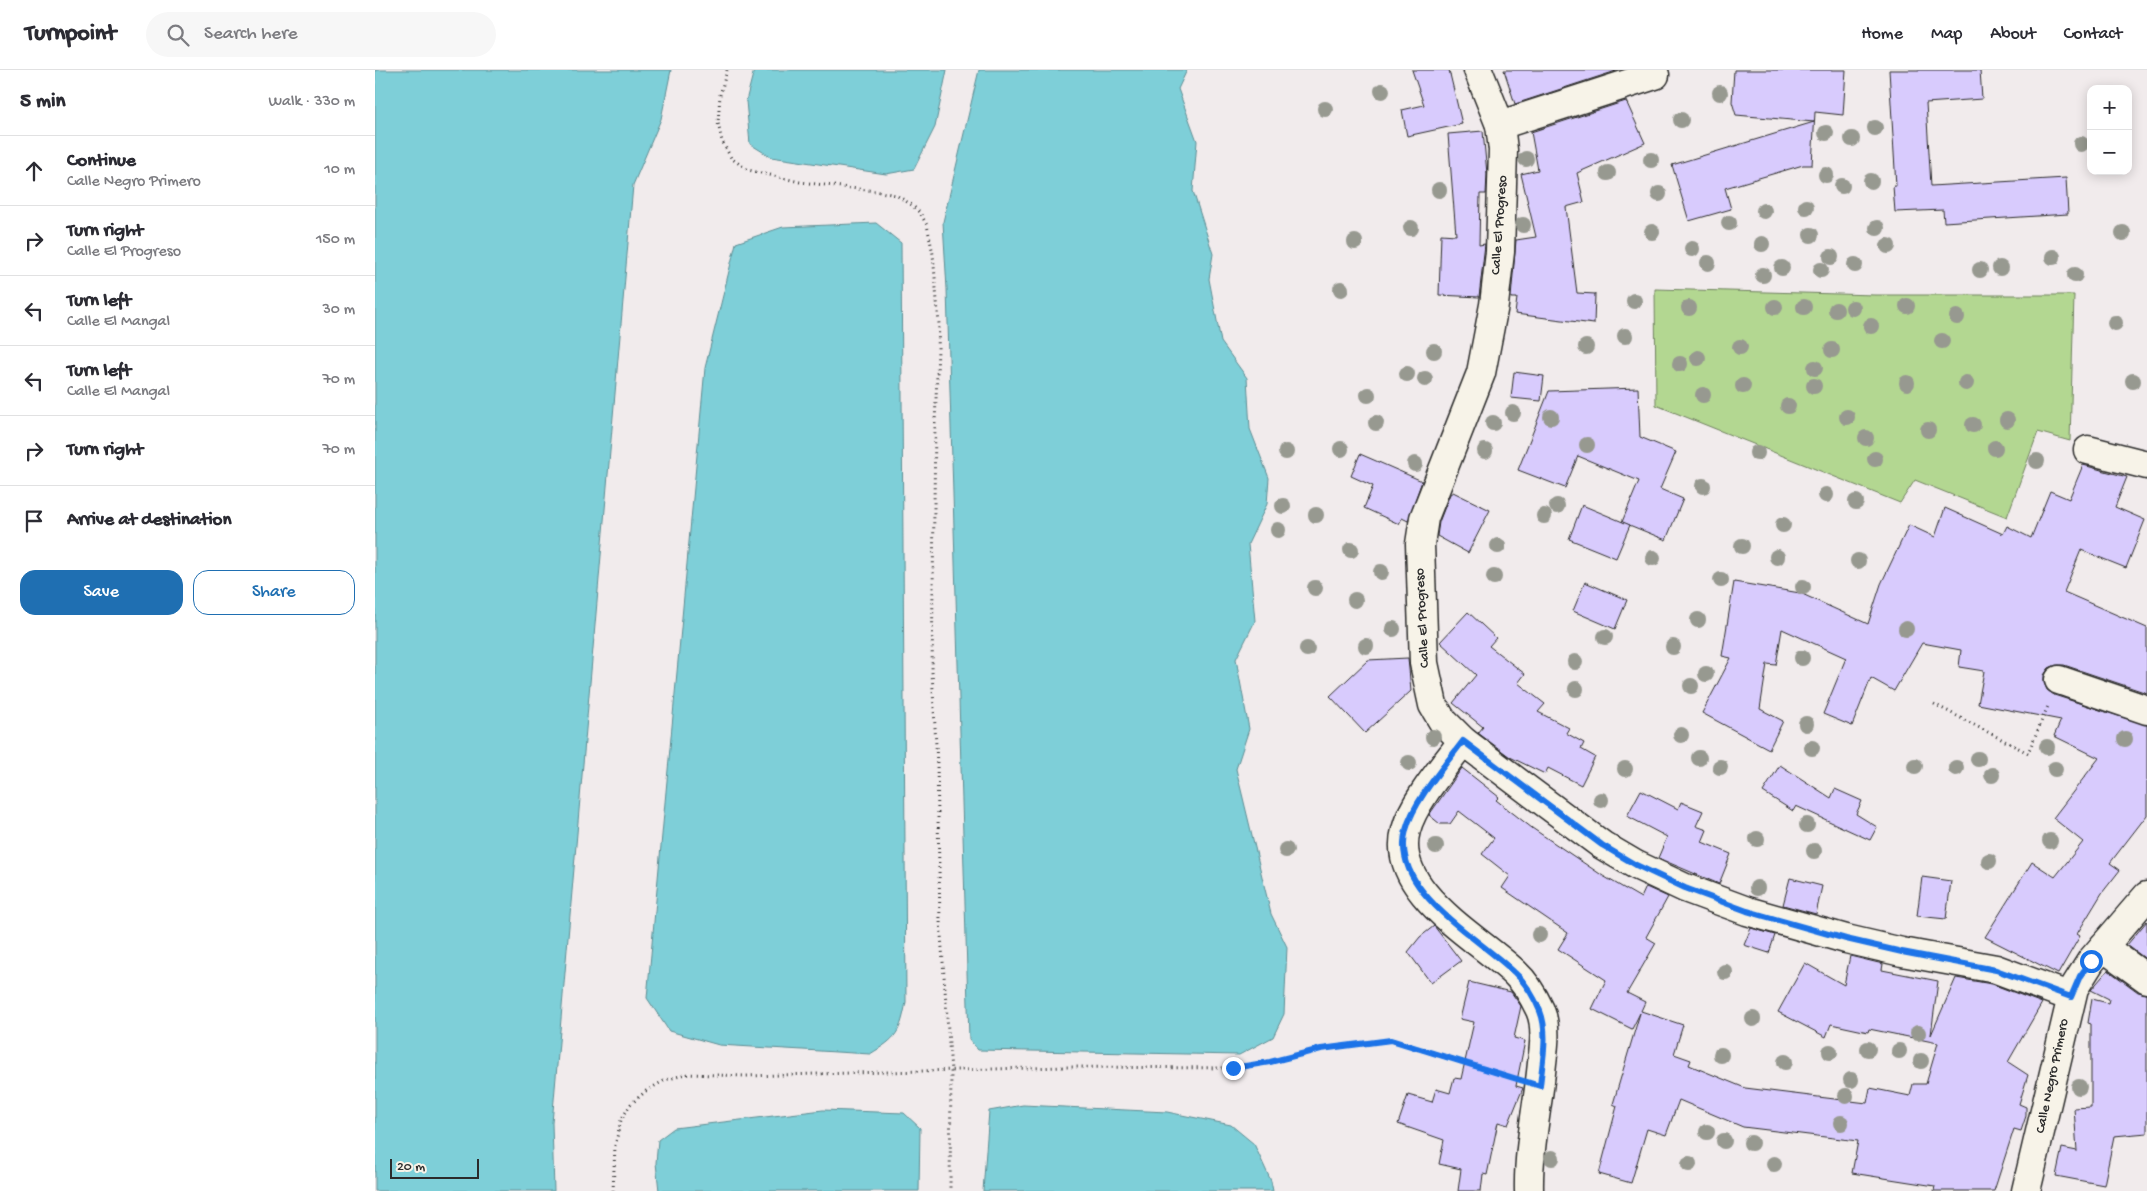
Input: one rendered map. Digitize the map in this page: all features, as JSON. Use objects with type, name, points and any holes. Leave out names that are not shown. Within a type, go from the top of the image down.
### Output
[{"type":"street","name":"Calle El Progreso","points":[[1478,70],[1500,125],[1503,150],[1499,252],[1489,336],[1481,373],[1424,518],[1420,544],[1423,663],[1433,705],[1442,720],[1463,741],[1602,845],[1636,865],[1685,888],[1747,911],[1846,939],[1996,970],[2071,997]]},
{"type":"street","points":[[1500,125],[1655,75]]},
{"type":"street","points":[[2087,450],[2147,465]]},
{"type":"street","points":[[2059,680],[2147,710]]},
{"type":"street","points":[[1463,741],[1423,795],[1406,830],[1404,850],[1411,874],[1428,900],[1516,973],[1529,990],[1541,1012],[1544,1040],[1529,1168],[1529,1191]]},
{"type":"street","name":"Calle Negro Primero","points":[[2027,1191],[2071,997],[2080,976],[2147,896]]},
{"type":"street","points":[[2103,947],[2147,979]]},
{"type":"path","points":[[727,70],[720,95],[718,123],[722,141],[731,158],[748,170],[800,182],[896,195],[912,205],[927,225],[933,254],[939,324],[935,424],[932,672],[937,764],[940,921],[951,1071],[950,1191]]},
{"type":"path","points":[[1934,704],[2028,753],[2059,680]]},
{"type":"path","points":[[613,1191],[615,1146],[621,1120],[631,1104],[646,1091],[665,1080],[688,1074],[746,1076],[1073,1067],[1233,1068],[1270,1062],[1321,1049],[1391,1040],[1540,1086]]},
{"type":"green space","points":[[1655,289],[1875,295],[2074,295],[2070,441],[2038,432],[2007,517],[1915,480],[1900,503],[1656,405]]},
{"type":"water","points":[[375,70],[671,70],[661,119],[633,185],[552,1123],[554,1191],[375,1191]]},
{"type":"water","points":[[754,70],[947,70],[935,127],[914,169],[886,174],[771,157],[750,144],[746,101]]},
{"type":"water","points":[[979,70],[1187,70],[1178,89],[1197,141],[1193,191],[1213,254],[1209,279],[1221,342],[1247,378],[1250,429],[1269,478],[1267,504],[1248,544],[1255,621],[1236,659],[1249,729],[1236,769],[1271,914],[1287,947],[1284,1014],[1273,1037],[1239,1055],[978,1050],[969,1039],[947,289],[943,222]]},
{"type":"water","points":[[876,223],[901,243],[906,1002],[902,1021],[896,1034],[892,1039],[870,1054],[719,1045],[669,1031],[647,998],[705,368],[736,243],[783,227]]},
{"type":"water","points":[[1023,1105],[1167,1112],[1231,1125],[1254,1144],[1271,1181],[1273,1191],[983,1191],[989,1111]]},
{"type":"water","points":[[823,1110],[904,1113],[920,1128],[919,1191],[659,1191],[656,1163],[658,1140],[674,1128]]},
{"type":"building","points":[[1412,70],[1449,70],[1462,124],[1407,136],[1402,110],[1424,105]]},
{"type":"building","points":[[1504,70],[1616,70],[1616,71],[1515,104]]},
{"type":"building","points":[[1734,70],[1846,70],[1843,115],[1815,112],[1812,165],[1803,165],[1725,188],[1731,209],[1689,221],[1672,165],[1814,122],[1736,115],[1732,102]]},
{"type":"building","points":[[1889,70],[1980,70],[1982,99],[1926,103],[1931,186],[2066,178],[2068,214],[1944,222],[1943,210],[1895,212],[1893,186],[1896,186]]},
{"type":"building","points":[[1626,101],[1645,143],[1577,173],[1584,202],[1566,207],[1577,293],[1595,294],[1594,324],[1515,314],[1517,298],[1511,298],[1516,240],[1536,237],[1521,174],[1538,170],[1531,132]]},
{"type":"building","points":[[1483,131],[1487,174],[1486,194],[1480,194],[1479,245],[1485,244],[1479,297],[1439,295],[1441,234],[1456,235],[1448,134]]},
{"type":"building","points":[[1514,372],[1544,376],[1541,401],[1511,398]]},
{"type":"building","points":[[1638,388],[1640,437],[1676,452],[1660,489],[1683,499],[1666,540],[1622,522],[1639,481],[1578,456],[1565,488],[1518,470],[1549,391]]},
{"type":"building","points":[[1360,454],[1422,481],[1408,521],[1402,518],[1399,524],[1364,508],[1373,486],[1351,476]]},
{"type":"building","points":[[2083,465],[2127,477],[2115,507],[2145,520],[2126,568],[2081,550],[2064,592],[2147,628],[2147,693],[2064,665],[2056,665],[2049,668],[2044,675],[2044,683],[2047,690],[2054,695],[2147,725],[2147,815],[2110,863],[2120,870],[2102,893],[2077,934],[2080,936],[2058,974],[1985,937],[2032,862],[2055,877],[2083,842],[2053,818],[2099,758],[2054,736],[2061,720],[1978,704],[1984,671],[1959,667],[1961,650],[1922,643],[1894,691],[1871,678],[1852,726],[1823,714],[1846,658],[1782,629],[1776,665],[1767,664],[1760,709],[1783,721],[1769,749],[1702,713],[1731,658],[1722,656],[1734,582],[1800,593],[1868,624],[1881,584],[1909,525],[1935,537],[1945,508],[2003,534],[2007,526],[2031,538],[2050,491],[2069,499]]},
{"type":"building","points":[[1453,492],[1490,510],[1468,553],[1437,536],[1439,522],[1450,494]]},
{"type":"building","points":[[1582,505],[1630,525],[1616,558],[1569,539]]},
{"type":"building","points":[[1585,582],[1627,600],[1615,629],[1573,611]]},
{"type":"building","points":[[1468,612],[1496,638],[1489,646],[1525,674],[1518,683],[1545,704],[1538,712],[1569,728],[1566,733],[1584,743],[1581,749],[1595,757],[1581,785],[1548,768],[1545,774],[1510,757],[1478,733],[1483,727],[1453,703],[1476,675],[1440,642]]},
{"type":"building","points":[[1408,658],[1411,691],[1365,733],[1330,696],[1368,660]]},
{"type":"building","points":[[1780,765],[1831,798],[1835,789],[1862,801],[1856,814],[1877,827],[1870,840],[1796,806],[1793,811],[1763,792]]},
{"type":"building","points":[[1462,768],[1499,797],[1496,800],[1532,828],[1603,876],[1641,898],[1646,887],[1668,897],[1646,937],[1656,943],[1627,993],[1645,1002],[1641,1011],[1683,1025],[1674,1054],[1691,1060],[1689,1065],[1745,1088],[1867,1103],[1870,1088],[1910,1096],[1913,1084],[1926,1084],[1938,1043],[1869,1029],[1868,1032],[1831,1024],[1826,1037],[1778,1012],[1805,963],[1844,985],[1850,956],[1883,964],[1882,970],[1938,981],[1931,1035],[1956,978],[1992,984],[2042,1003],[2008,1062],[2028,1075],[2019,1104],[2026,1107],[2026,1116],[2021,1131],[2014,1129],[1994,1191],[1934,1191],[1935,1186],[1852,1173],[1858,1141],[1743,1127],[1679,1100],[1666,1135],[1647,1129],[1631,1183],[1599,1174],[1617,1106],[1613,1104],[1640,1013],[1632,1029],[1592,1009],[1606,980],[1558,949],[1568,933],[1502,888],[1510,876],[1482,854],[1494,838],[1459,811],[1450,824],[1440,824],[1429,815]]},
{"type":"building","points":[[1641,790],[1678,809],[1681,802],[1703,811],[1696,826],[1707,830],[1702,842],[1731,854],[1719,884],[1658,858],[1667,837],[1627,816]]},
{"type":"building","points":[[1922,877],[1951,881],[1946,919],[1917,916]]},
{"type":"building","points":[[1790,878],[1822,886],[1816,914],[1783,905]]},
{"type":"building","points":[[2147,921],[2147,960],[2127,945]]},
{"type":"building","points":[[1434,926],[1461,961],[1431,983],[1408,952],[1420,937]]},
{"type":"building","points":[[1751,928],[1775,935],[1769,953],[1744,945]]},
{"type":"building","points":[[2108,970],[2138,992],[2147,994],[2147,1133],[2114,1136],[2104,1185],[2056,1176],[2062,1148],[2077,1151],[2074,1108],[2091,1107],[2091,1024],[2088,1023],[2092,999],[2108,1003],[2109,999],[2091,990]]},
{"type":"building","points":[[1469,982],[1511,992],[1521,1006],[1514,1038],[1525,1041],[1516,1086],[1523,1088],[1508,1125],[1498,1122],[1487,1175],[1483,1174],[1481,1191],[1458,1191],[1461,1169],[1439,1164],[1444,1140],[1398,1124],[1408,1095],[1432,1102],[1436,1089],[1450,1093],[1454,1078],[1461,1079],[1474,1022],[1460,1019]]},
{"type":"route","points":[[1233,1068],[1270,1062],[1321,1049],[1391,1040],[1540,1086],[1544,1040],[1541,1012],[1529,990],[1516,973],[1428,900],[1411,874],[1404,850],[1406,830],[1423,795],[1463,741],[1602,845],[1636,865],[1685,888],[1747,911],[1846,939],[1996,970],[2071,997],[2080,976],[2091,961]]}]
